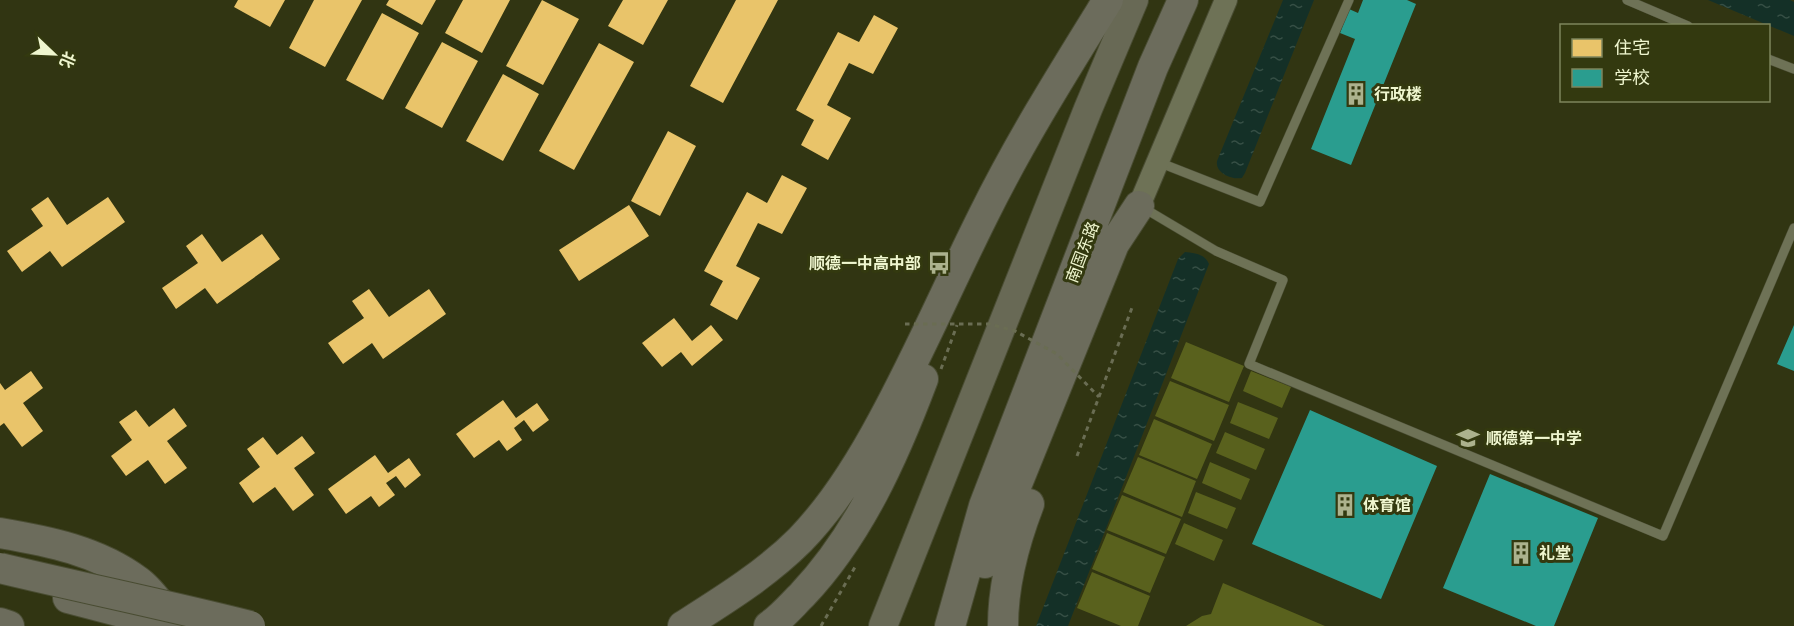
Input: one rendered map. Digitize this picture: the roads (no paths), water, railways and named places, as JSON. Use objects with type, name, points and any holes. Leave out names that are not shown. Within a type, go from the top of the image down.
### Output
[{"type":"highway","points":[[683,626],[760,575],[800,539],[842,489],[911,369],[981,219],[1019,145],[1108,0]]},
{"type":"highway","name":"南国东路","points":[[950,626],[984,506],[1153,67],[1183,0]]},
{"type":"highway","points":[[1003,626],[1003,607],[1011,557],[1139,206]]},
{"type":"highway","points":[[959,626],[1114,244],[1139,206]]},
{"type":"highway","points":[[769,626],[779,619],[815,581],[856,525],[905,427],[981,219]]},
{"type":"highway","points":[[0,533],[30,538],[93,555],[139,582],[176,626]]},
{"type":"highway","points":[[0,568],[95,591],[164,604],[250,626]]},
{"type":"highway","points":[[0,580],[176,626]]},
{"type":"highway","points":[[0,623],[9,626]]},
{"type":"main road","points":[[883,626],[1088,109],[1134,0]]},
{"type":"main road","points":[[939,626],[984,506]]},
{"type":"street","points":[[1139,206],[1227,0]]},
{"type":"lane","points":[[1158,162],[1260,202],[1349,0]]},
{"type":"lane","points":[[1627,0],[1683,24]]},
{"type":"lane","points":[[1770,60],[1794,69]]},
{"type":"lane","points":[[1139,206],[1216,251],[1283,280],[1249,364],[1663,536],[1794,228]]},
{"type":"water","points":[[1283,0],[1314,0],[1245,173],[1242,178],[1229,177],[1221,172],[1217,161]]},
{"type":"water","points":[[1708,0],[1790,0],[1794,2],[1794,36],[1770,24]]},
{"type":"water","points":[[1185,252],[1202,256],[1209,264],[1068,626],[1036,626],[1178,259]]},
{"type":"place","name":"行政楼","points":[[1356,94]]},
{"type":"place","name":"顺德一中高中部","points":[[939,263]]},
{"type":"place","name":"顺德第一中学","points":[[1468,438]]},
{"type":"place","name":"体育馆","points":[[1345,505]]},
{"type":"place","name":"礼堂","points":[[1521,553]]}]
